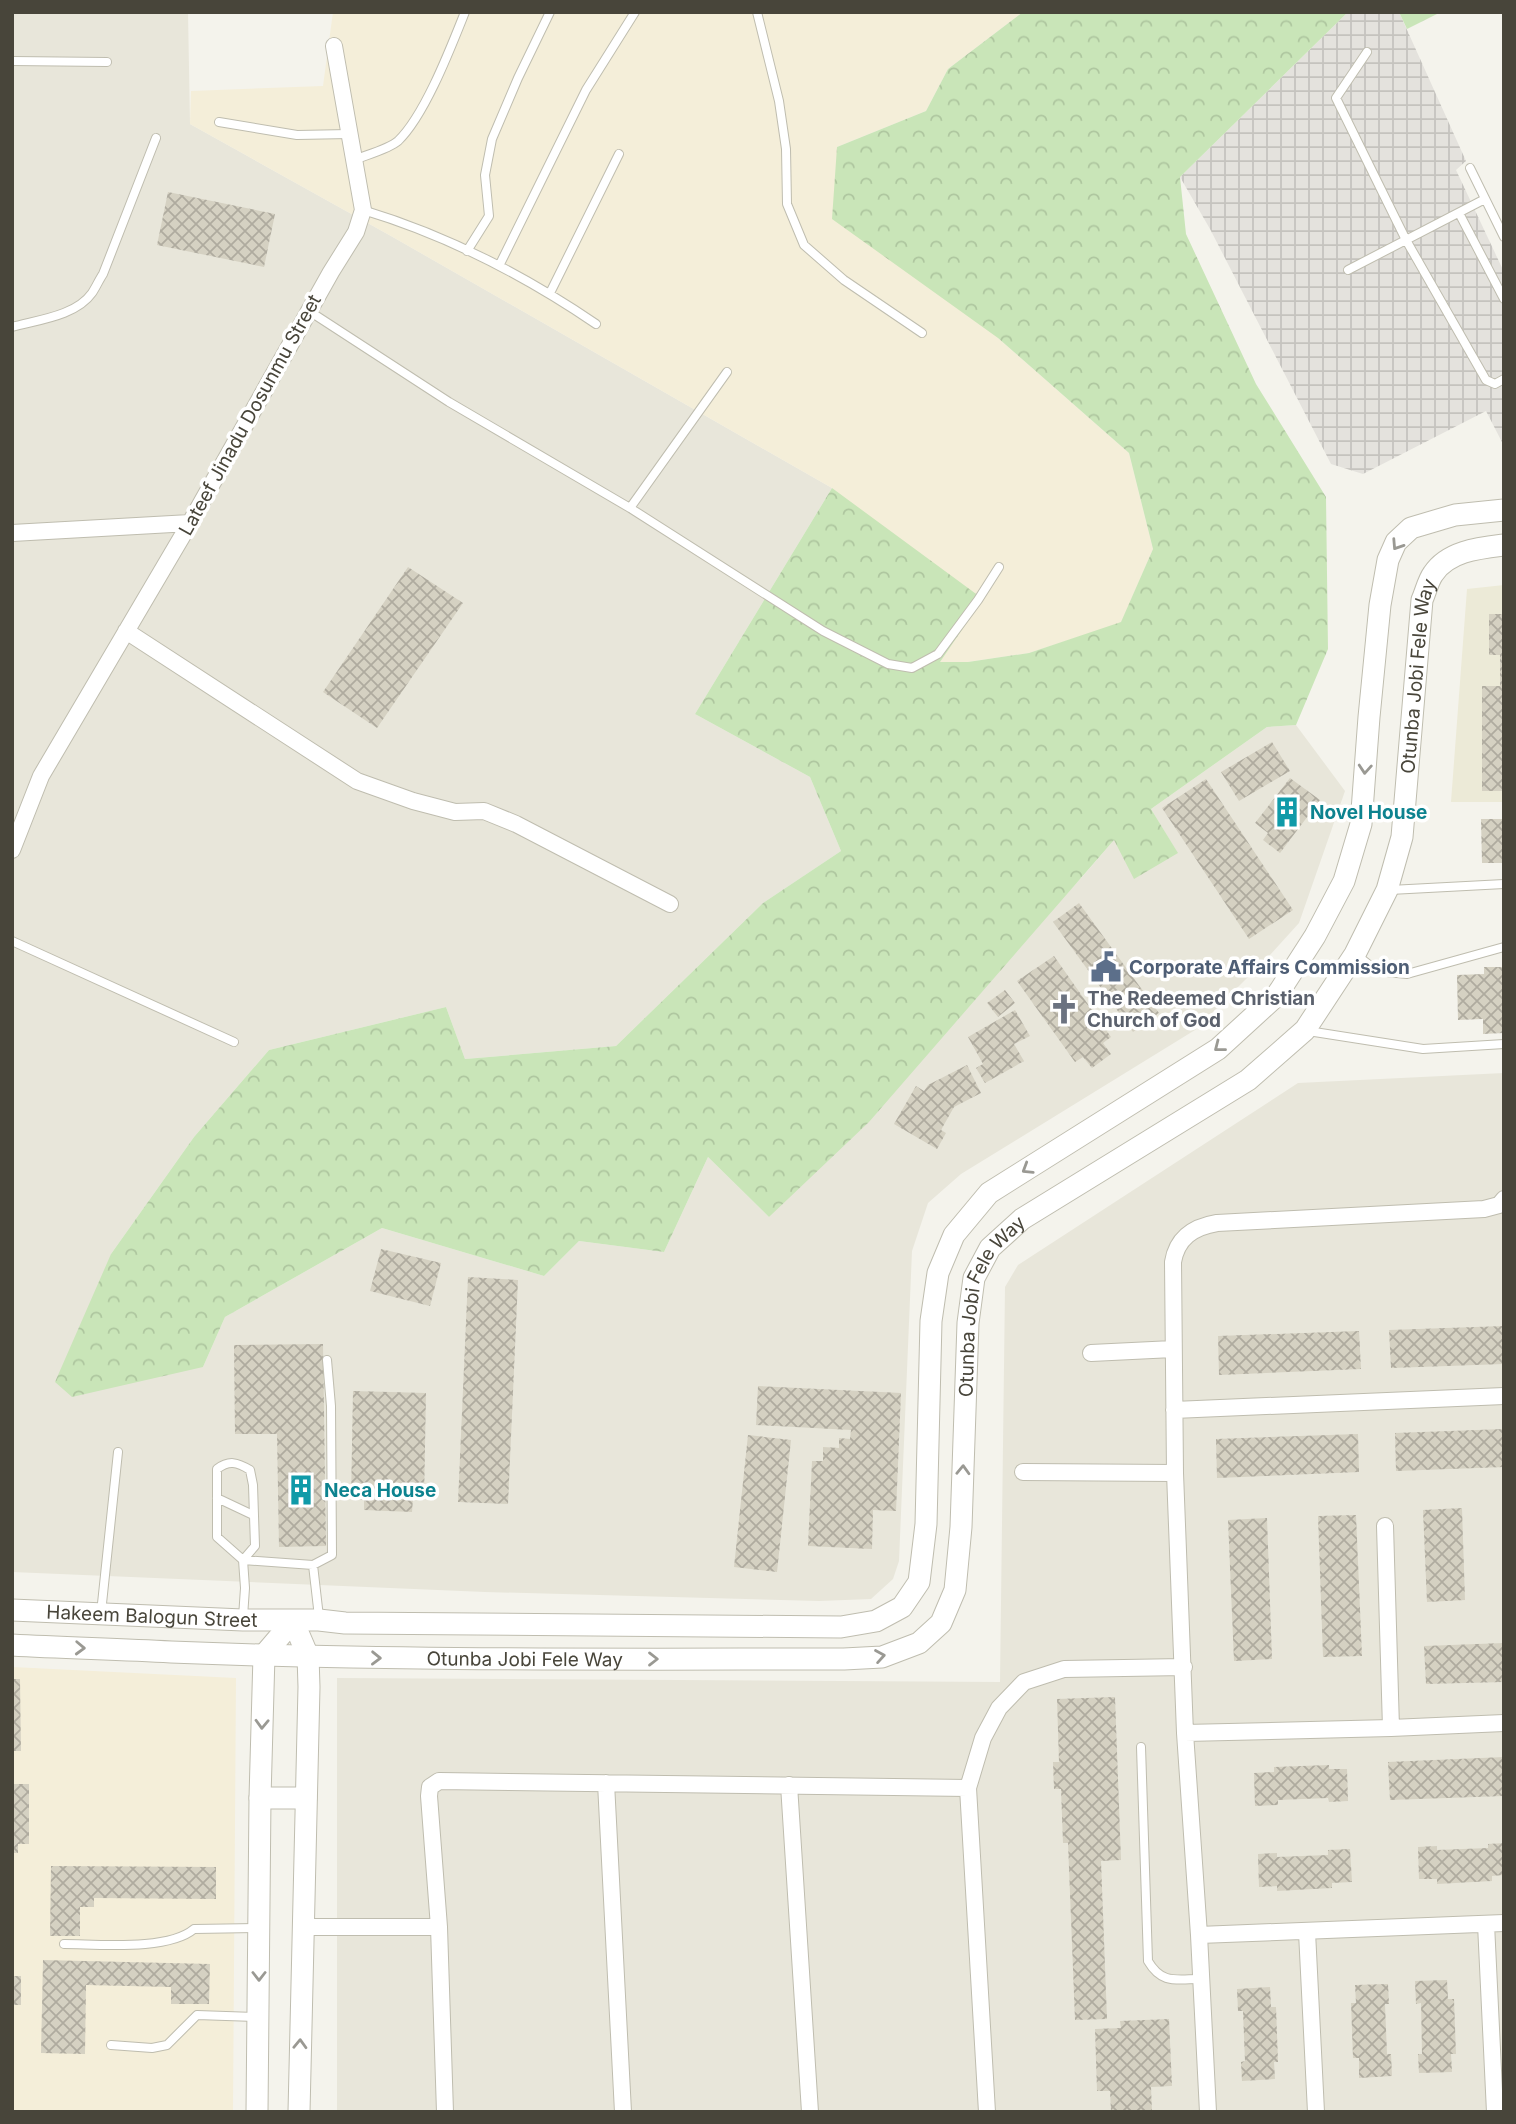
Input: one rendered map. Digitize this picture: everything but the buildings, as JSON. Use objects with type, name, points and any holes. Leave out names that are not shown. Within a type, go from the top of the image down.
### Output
[{"type":"street","points":[[334,46],[363,210]]},
{"type":"street","name":"Lateef Jinadu Dosunmu Street","points":[[12,850],[41,776],[190,523],[356,232],[363,210]]},
{"type":"street","name":"Otunba Jobi Fele Way","points":[[293,1621],[841,1627],[876,1621],[902,1607],[919,1582],[926,1524],[931,1321],[938,1273],[954,1235],[989,1193],[1218,1049],[1277,995],[1315,936],[1344,881],[1361,824],[1380,605],[1388,560],[1396,542],[1411,528],[1455,515],[1504,510]]},
{"type":"street","points":[[12,533],[190,523]]},
{"type":"street","name":"Otunba Jobi Fele Way","points":[[264,1655],[404,1659],[844,1659],[882,1657],[919,1643],[941,1623],[955,1590],[961,1527],[968,1323],[974,1278],[990,1248],[1022,1219],[1248,1080],[1305,1030],[1355,954],[1387,890],[1402,837],[1423,600],[1433,574],[1446,560],[1474,549],[1504,545]]},
{"type":"street","points":[[126,631],[357,781],[454,812],[484,811],[670,904]]},
{"type":"street","points":[[1208,2112],[1185,1733],[1175,1473],[1173,1262],[1176,1247],[1189,1233],[1202,1226],[1484,1209],[1499,1205],[1504,1199]]},
{"type":"street","points":[[1091,1353],[1173,1349]]},
{"type":"street","points":[[1174,1410],[1504,1396]]},
{"type":"street","points":[[930,1398],[966,1398]]},
{"type":"street","points":[[1023,1472],[1175,1473]]},
{"type":"street","points":[[1385,1527],[1391,1728]]},
{"type":"street","name":"Hakeem Balogun Street","points":[[12,1610],[293,1621]]},
{"type":"street","points":[[257,2112],[264,1655],[293,1621],[308,1656],[299,2112]]},
{"type":"street","name":"Hakeem Balogun Street","points":[[12,1645],[264,1655]]},
{"type":"street","points":[[987,2112],[968,1788],[983,1738],[999,1708],[1024,1682],[1064,1669],[1184,1667]]},
{"type":"street","points":[[1185,1733],[1504,1723]]},
{"type":"street","points":[[445,2112],[439,1927],[430,1787],[439,1781],[968,1788]]},
{"type":"street","points":[[606,1783],[623,2112]]},
{"type":"street","points":[[789,1785],[810,2112]]},
{"type":"street","points":[[260,1798],[306,1798]]},
{"type":"street","points":[[1199,1935],[1504,1923]]},
{"type":"street","points":[[1486,1924],[1496,2112]]},
{"type":"street","points":[[304,1927],[439,1927]]},
{"type":"street","points":[[1307,1932],[1316,2112]]},
{"type":"lane","points":[[354,160],[397,142],[416,117],[466,12]]},
{"type":"lane","points":[[467,251],[489,216],[485,175],[492,139],[550,12]]},
{"type":"lane","points":[[500,264],[586,90],[635,12]]},
{"type":"lane","points":[[757,12],[779,101],[786,149],[788,204],[804,245],[844,280],[922,333]]},
{"type":"lane","points":[[1367,52],[1336,98],[1406,240],[1486,380],[1495,384],[1504,379]]},
{"type":"lane","points":[[12,61],[107,62]]},
{"type":"lane","points":[[219,122],[296,135],[349,134]]},
{"type":"lane","points":[[12,327],[68,311],[92,295],[103,274],[156,138]]},
{"type":"lane","points":[[550,293],[619,154]]},
{"type":"lane","points":[[1470,167],[1503,233]]},
{"type":"lane","points":[[1348,270],[1485,199]]},
{"type":"lane","points":[[363,210],[403,222],[500,264],[596,324]]},
{"type":"lane","points":[[1459,213],[1504,299]]},
{"type":"lane","points":[[309,311],[449,402],[630,508],[823,631],[888,664],[912,668],[938,654],[978,600],[999,566]]},
{"type":"lane","points":[[630,508],[727,372]]},
{"type":"lane","points":[[1387,890],[1504,884]]},
{"type":"lane","points":[[12,941],[234,1042]]},
{"type":"lane","points":[[1355,954],[1377,971],[1407,974],[1504,947]]},
{"type":"lane","points":[[1305,1030],[1423,1049],[1504,1044]]},
{"type":"lane","points":[[243,1620],[243,1560],[255,1546],[253,1485],[250,1470],[239,1463],[225,1463],[217,1469],[217,1537],[243,1560],[313,1565],[332,1555],[331,1406],[327,1360]]},
{"type":"lane","points":[[101,1614],[118,1452]]},
{"type":"lane","points":[[217,1498],[253,1515]]},
{"type":"lane","points":[[313,1565],[320,1620]]},
{"type":"lane","points":[[1141,1747],[1148,1961],[1154,1972],[1166,1979],[1201,1979]]},
{"type":"lane","points":[[64,1944],[160,1944],[194,1929],[259,1928]]},
{"type":"lane","points":[[111,2045],[152,2048],[167,2045],[197,2015],[258,2017]]},
{"type":"shaded area","points":[[12,12],[188,12],[190,124],[832,488],[695,714],[810,777],[841,851],[763,903],[616,1046],[465,1059],[446,1007],[269,1050],[194,1137],[111,1254],[203,1367],[225,1317],[382,1228],[544,1276],[579,1241],[664,1252],[708,1157],[769,1217],[1114,840],[1177,852],[1151,809],[1267,727],[1296,725],[1345,791],[1299,923],[1195,1030],[961,1174],[928,1203],[912,1251],[899,1561],[893,1579],[871,1599],[819,1601],[485,1592],[12,1572]]},
{"type":"shaded area","points":[[333,12],[1023,12],[948,69],[926,111],[837,147],[998,338],[1129,453],[1153,549],[1121,623],[1029,653],[968,662],[939,662],[832,488],[190,124],[191,91],[323,86]]},
{"type":"shaded area","points":[[1348,12],[1399,12],[1466,161],[1456,170],[1504,272],[1504,446],[1486,411],[1363,474],[1331,464],[1210,229],[1180,177]]},
{"type":"shaded area","points":[[1504,585],[1504,802],[1451,802],[1467,589]]},
{"type":"shaded area","points":[[1504,1073],[1504,2112],[337,2112],[337,1678],[1000,1682],[1005,1287],[1018,1265],[1298,1083]]},
{"type":"shaded area","points":[[12,1667],[236,1678],[233,2112],[12,2112]]},
{"type":"green space","points":[[1023,12],[1348,12],[1180,177],[1186,234],[1256,384],[1326,497],[1328,649],[1296,725],[1267,727],[1151,809],[1178,853],[1134,879],[1114,840],[869,1122],[769,1217],[708,1157],[664,1252],[579,1241],[544,1276],[382,1228],[225,1317],[203,1367],[72,1397],[55,1382],[111,1254],[194,1137],[269,1050],[446,1007],[465,1059],[616,1046],[763,903],[841,851],[810,777],[695,714],[832,488],[983,599],[940,662],[968,662],[1029,653],[1121,622],[1153,549],[1129,453],[998,338],[832,219],[837,147],[926,111],[948,69]]},
{"type":"green space","points":[[1399,12],[1441,12],[1407,29]]},
{"type":"place","name":"Novel House","points":[[1287,812]]},
{"type":"place","name":"Corporate Affairs Commission","points":[[1106,967]]},
{"type":"place","name":"The Redeemed Christian Church of God","points":[[1064,1009]]},
{"type":"place","name":"Neca House","points":[[301,1490]]}]
